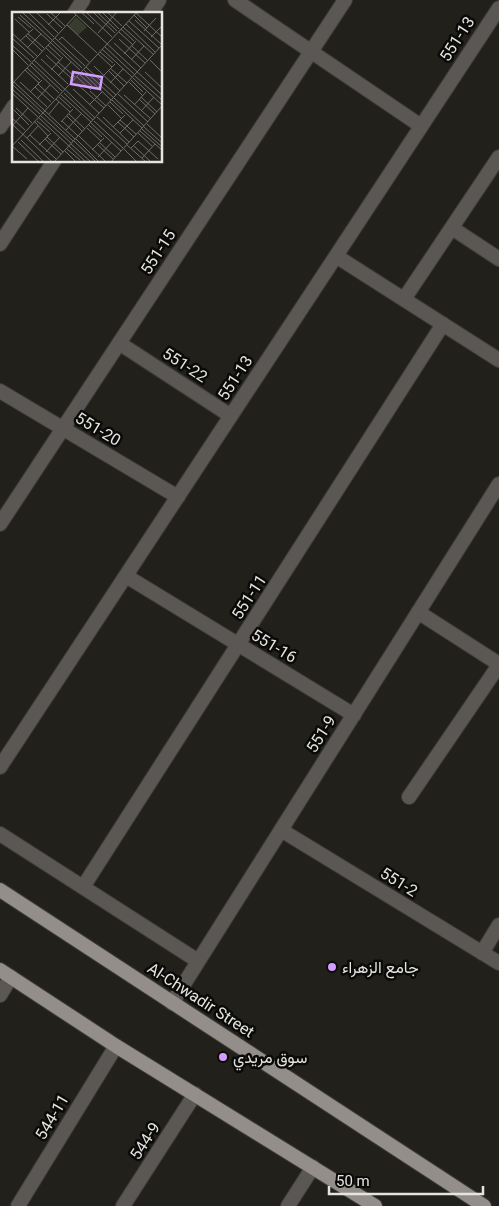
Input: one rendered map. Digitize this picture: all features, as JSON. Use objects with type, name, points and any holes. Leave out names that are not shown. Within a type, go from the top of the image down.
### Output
[{"type":"main road","name":"Al-Chwadir Street","points":[[0,890],[484,1206]]},
{"type":"main road","points":[[6,974],[116,1046],[375,1206]]},
{"type":"street","points":[[75,12],[83,0]]},
{"type":"street","points":[[151,12],[159,0]]},
{"type":"street","points":[[235,0],[421,126]]},
{"type":"street","name":"551-15","points":[[0,524],[345,0]]},
{"type":"street","name":"551-13","points":[[0,767],[499,8]]},
{"type":"street","points":[[0,127],[12,109]]},
{"type":"street","points":[[404,299],[499,157]]},
{"type":"street","points":[[0,244],[53,162]]},
{"type":"street","points":[[452,228],[499,259]]},
{"type":"street","points":[[336,256],[499,360]]},
{"type":"street","name":"551-11","points":[[84,887],[443,324]]},
{"type":"street","name":"551-22","points":[[119,343],[231,416]]},
{"type":"street","name":"551-20","points":[[0,391],[178,497]]},
{"type":"street","name":"551-9","points":[[172,1002],[499,484]]},
{"type":"street","name":"551-16","points":[[126,576],[354,715]]},
{"type":"street","points":[[409,797],[499,665],[418,612]]},
{"type":"street","name":"551-2","points":[[281,830],[499,963]]},
{"type":"street","points":[[0,834],[198,961]]},
{"type":"street","points":[[482,953],[499,925]]},
{"type":"street","points":[[0,995],[6,974]]},
{"type":"street","name":"544-11","points":[[18,1206],[116,1046]]},
{"type":"street","name":"544-9","points":[[123,1206],[196,1094]]},
{"type":"street","points":[[288,1206],[313,1166]]},
{"type":"place","name":"جامع الزهراء","points":[[332,967]]},
{"type":"place","name":"سوق مريدي","points":[[223,1057]]}]
